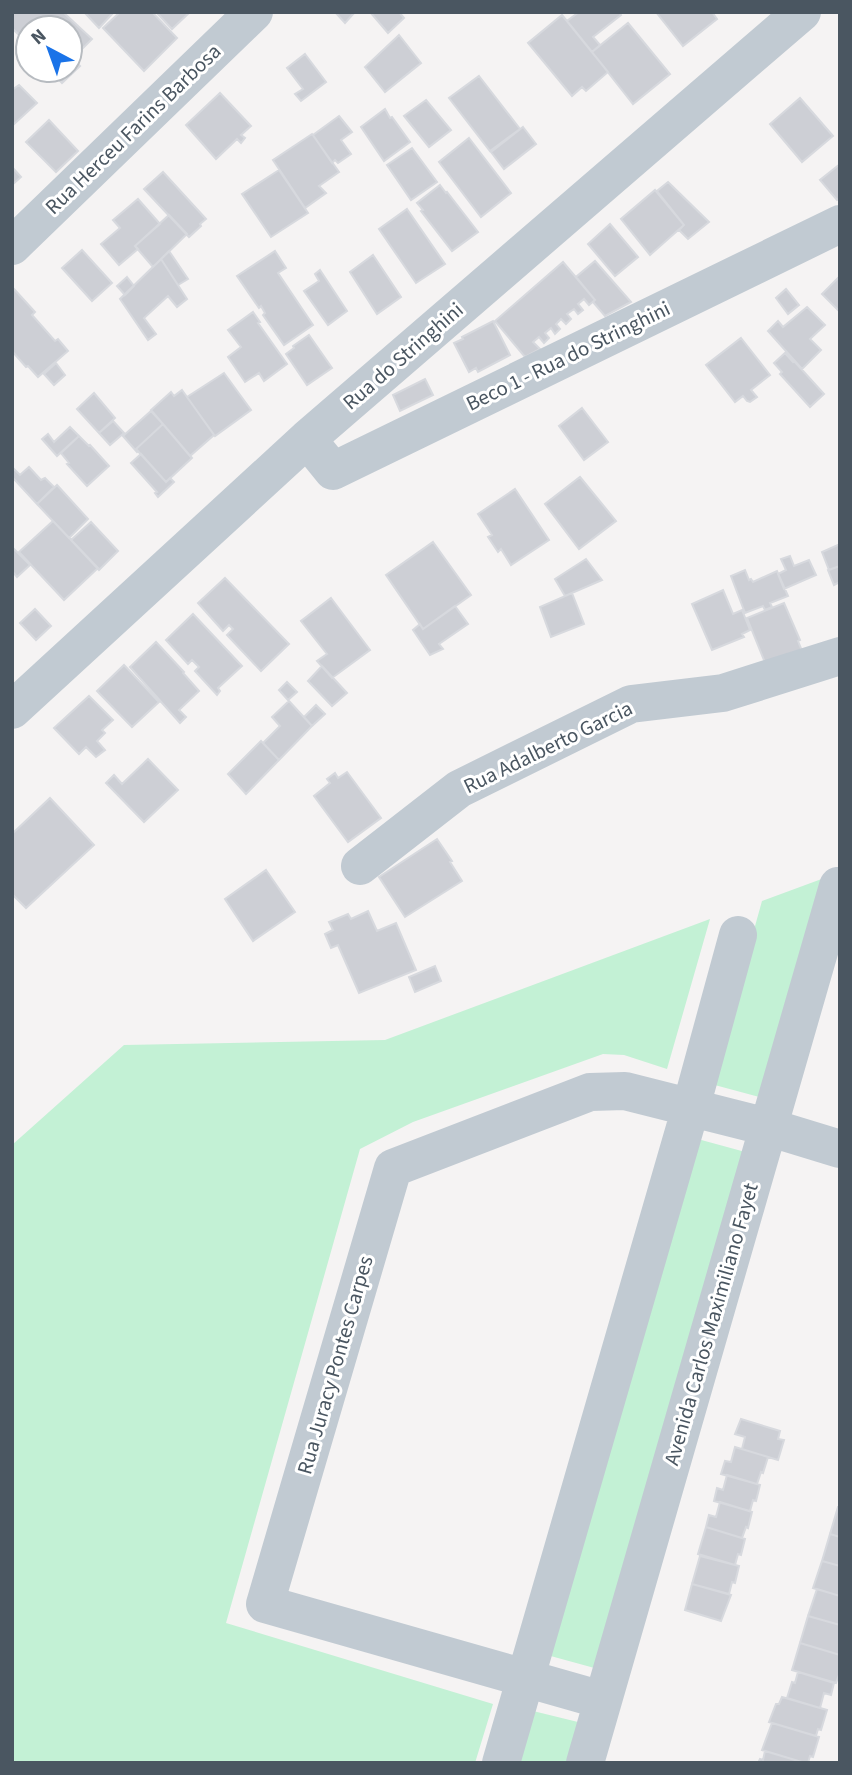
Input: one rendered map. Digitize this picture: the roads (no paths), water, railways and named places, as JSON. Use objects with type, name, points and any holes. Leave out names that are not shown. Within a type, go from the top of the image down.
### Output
[{"type":"street","name":"Rua Herceu Farins Barbosa","points":[[12,246],[254,12]]},
{"type":"street","name":"Rua do Stringhini","points":[[12,710],[307,439],[802,12]]},
{"type":"street","name":"Beco 1 - Rua do Stringhini","points":[[307,439],[333,471],[840,224]]},
{"type":"street","name":"Rua Adalberto Garcia","points":[[360,866],[459,789],[631,704],[723,693],[840,656]]},
{"type":"street","name":"Avenida Carlos Maximiliano Fayet","points":[[585,1763],[838,886]]},
{"type":"street","points":[[501,1763],[691,1107],[738,935]]},
{"type":"street","name":"Rua Juracy Pontes Carpes","points":[[526,1678],[265,1604],[393,1168],[590,1092],[625,1091],[691,1107]]},
{"type":"street","points":[[691,1107],[840,1149]]},
{"type":"street","points":[[526,1678],[602,1700]]}]
